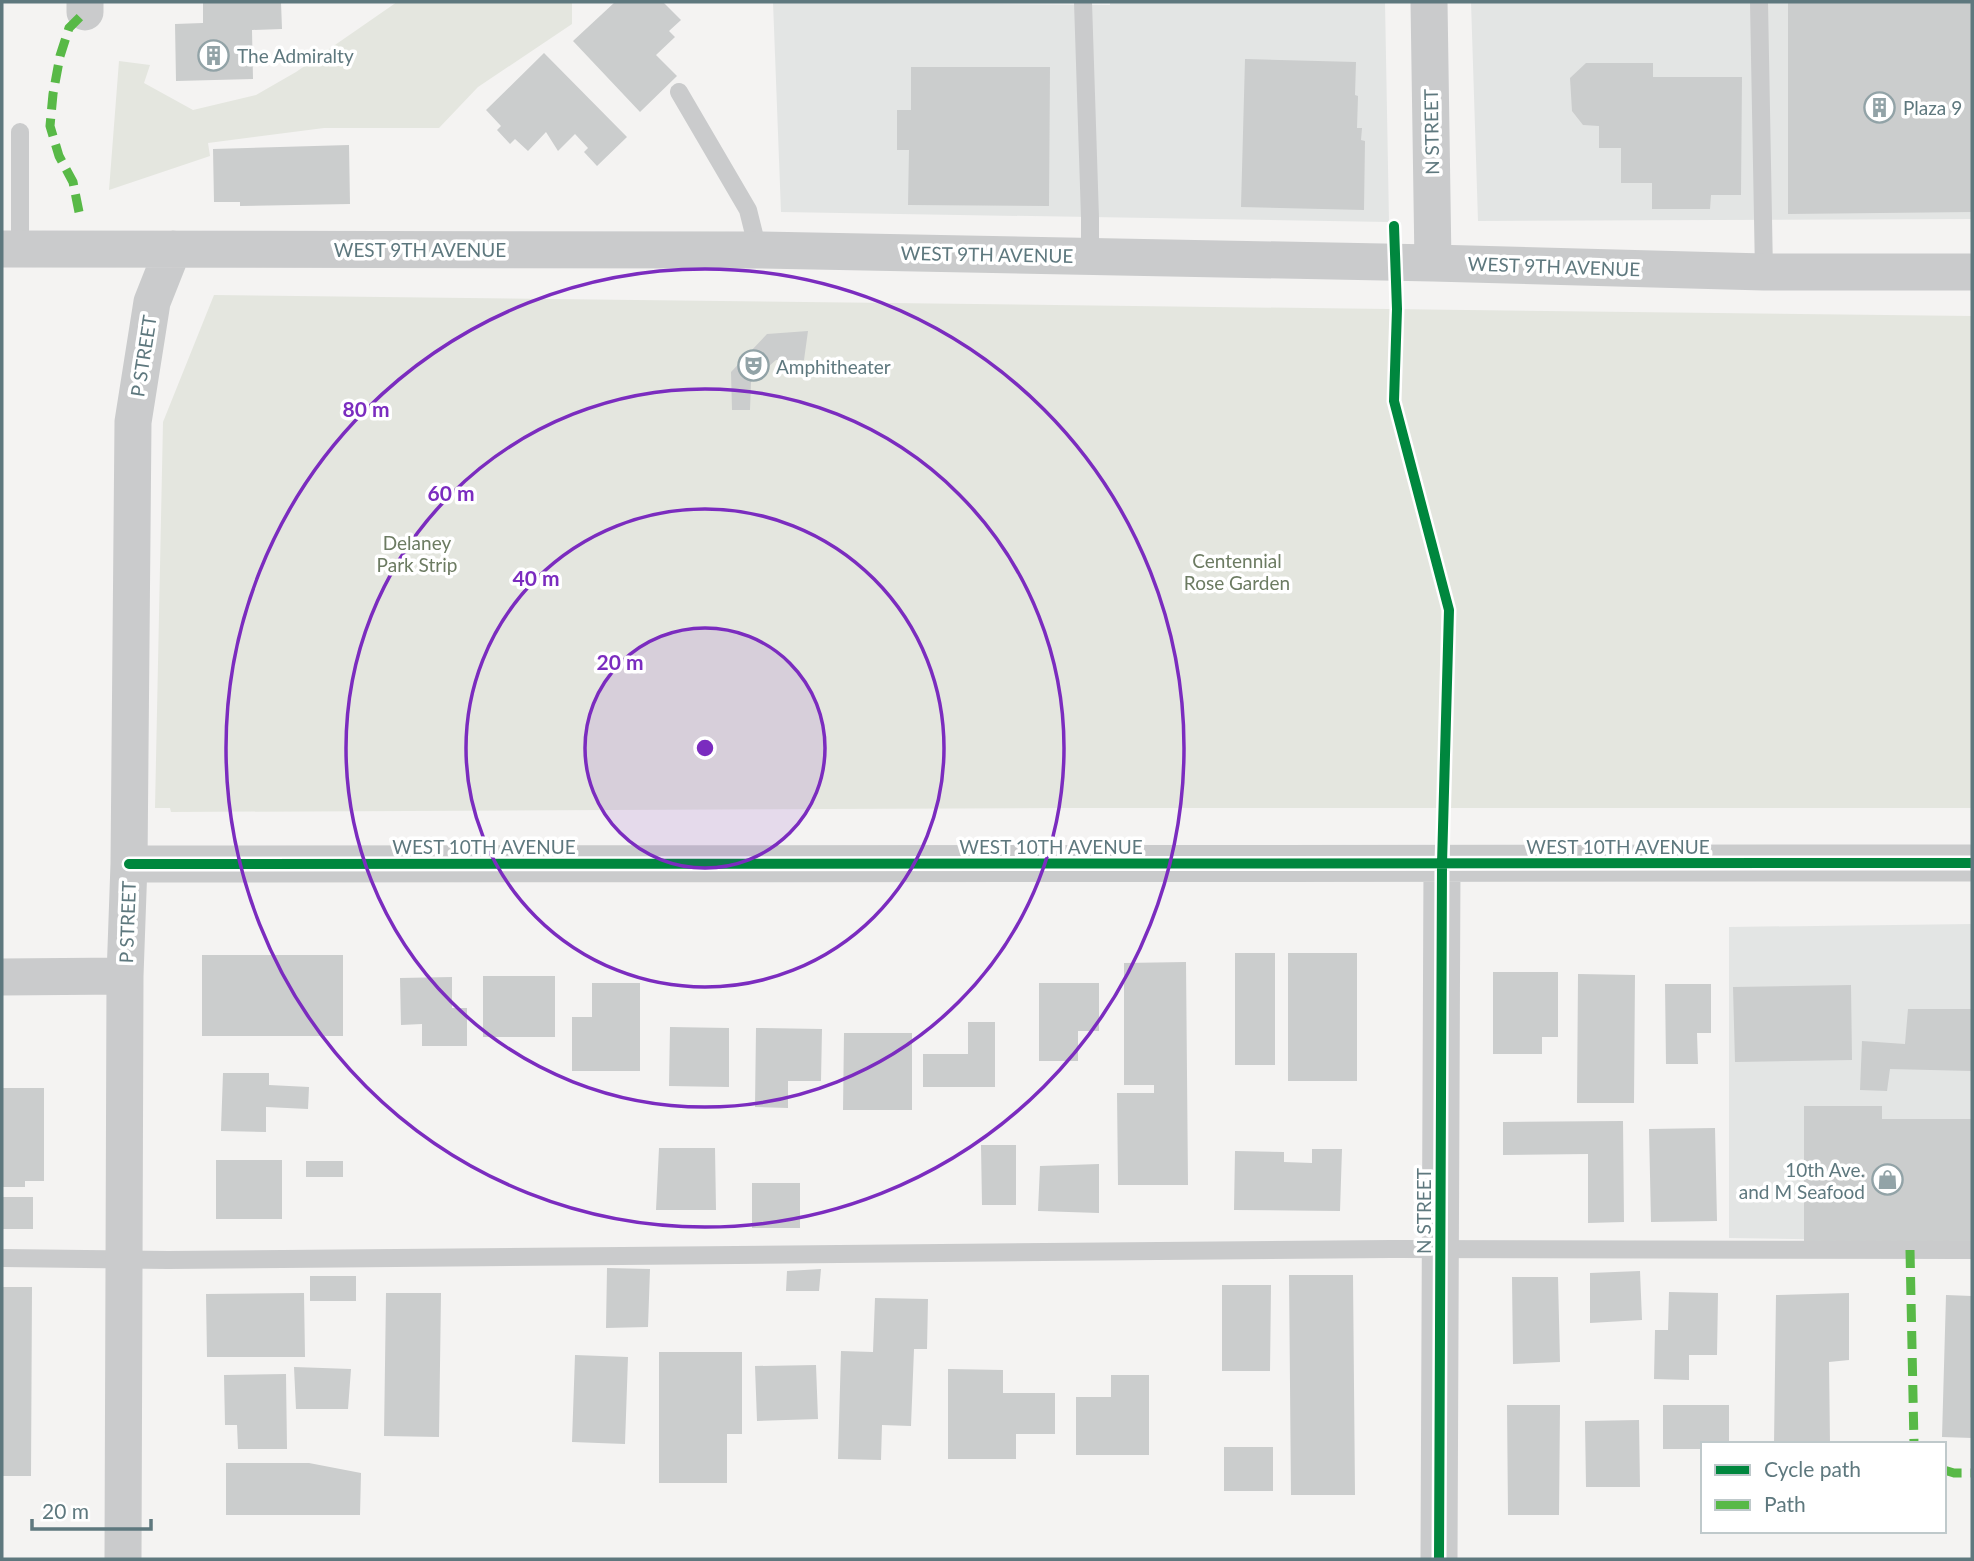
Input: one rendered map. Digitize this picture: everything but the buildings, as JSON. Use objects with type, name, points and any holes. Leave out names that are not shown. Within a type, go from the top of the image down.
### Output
[{"type":"street","name":"N STREET","points":[[1429,2],[1433,263]]},
{"type":"street","name":"WEST 9TH AVENUE","points":[[11,249],[758,250],[1764,272],[1972,272]]},
{"type":"street","name":"P STREET","points":[[123,1559],[125,976],[129,864],[133,422],[152,302],[173,249]]},
{"type":"street","name":"WEST 10TH AVENUE","points":[[129,864],[1972,863]]},
{"type":"street","name":"N STREET","points":[[1439,1559],[1442,864]]},
{"type":"street","points":[[2,977],[125,976]]},
{"type":"lane","points":[[1083,2],[1090,256]]},
{"type":"lane","points":[[1759,2],[1764,272]]},
{"type":"lane","points":[[679,92],[748,210],[758,250]]},
{"type":"lane","points":[[11,249],[20,132]]},
{"type":"lane","points":[[2,1258],[1440,1249],[1972,1250]]},
{"type":"shaded area","points":[[773,2],[1110,5],[1110,2],[1385,2],[1389,222],[781,212]]},
{"type":"shaded area","points":[[1471,2],[1972,2],[1972,219],[1478,221]]},
{"type":"shaded area","points":[[1972,924],[1972,1242],[1729,1238],[1729,927]]},
{"type":"green space","points":[[397,2],[572,2],[572,24],[478,87],[439,128],[324,128],[208,143],[210,156],[109,190],[119,61],[150,65],[144,83],[193,110],[256,95],[296,72]]},
{"type":"green space","name":"Delaney Park Strip","points":[[214,295],[1972,316],[1972,808],[171,812],[170,808],[155,808],[163,422]]},
{"type":"marked path","points":[[79,212],[73,182],[59,156],[50,126],[60,56],[69,28],[85,12]]},
{"type":"marked path","points":[[1910,1250],[1914,1442]]},
{"type":"marked path","points":[[1946,1471],[1972,1473]]},
{"type":"cycle path","points":[[1394,226],[1397,309],[1394,401],[1449,610],[1442,864],[1439,1559]]},
{"type":"cycle path","points":[[129,864],[1972,863]]},
{"type":"place","name":"The Admiralty","points":[[214,55]]},
{"type":"place","name":"Plaza 9","points":[[1880,107]]},
{"type":"place","name":"Amphitheater","points":[[753,366]]},
{"type":"place","name":"10th Ave. and M Seafood","points":[[1888,1180]]},
{"type":"park label","name":"Centennial Rose Garden","points":[[1237,571]]}]
